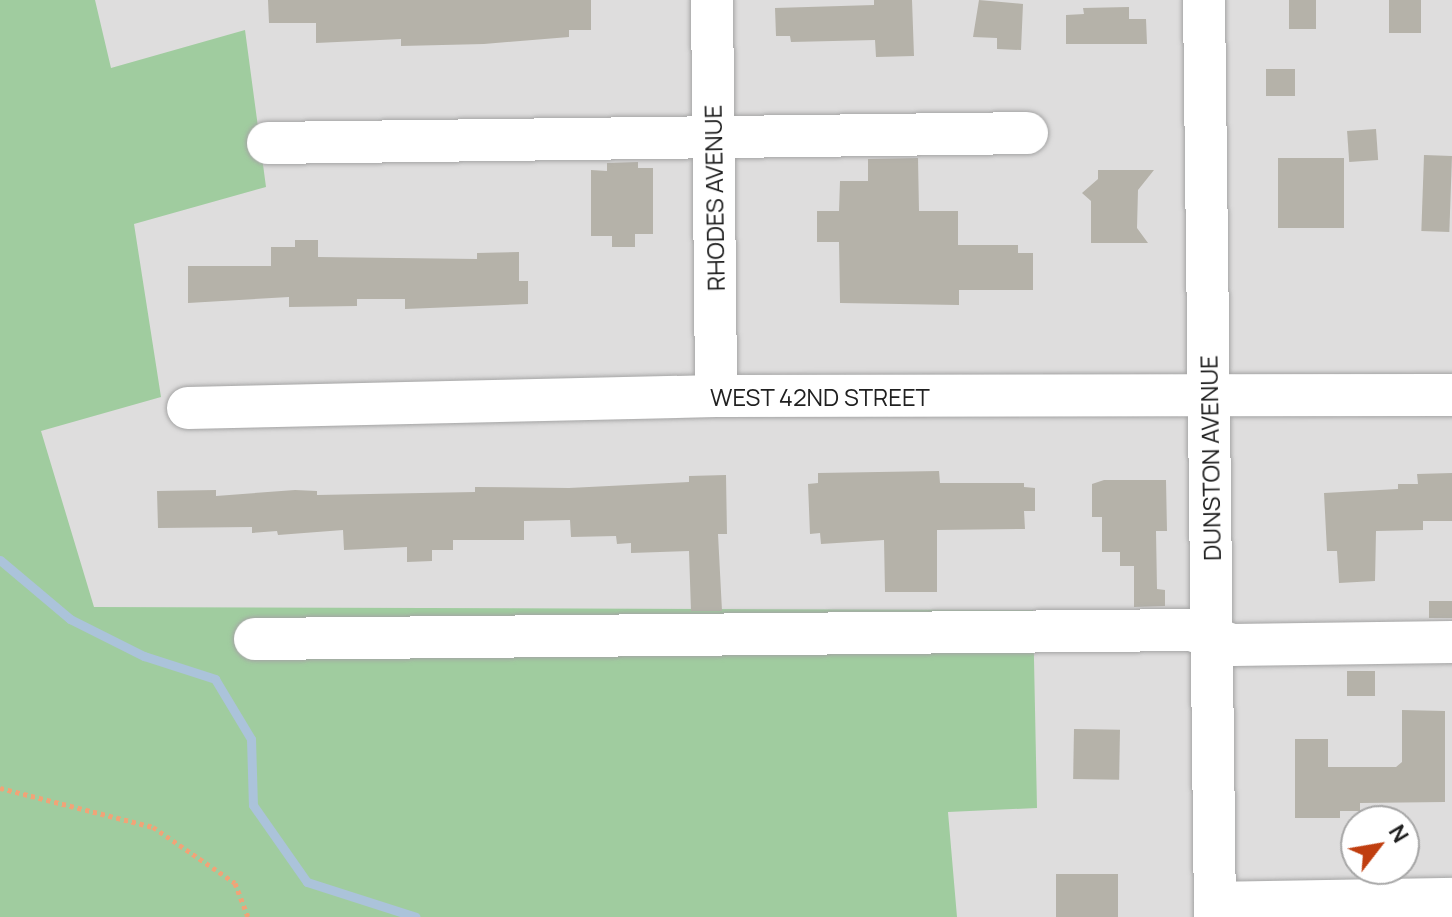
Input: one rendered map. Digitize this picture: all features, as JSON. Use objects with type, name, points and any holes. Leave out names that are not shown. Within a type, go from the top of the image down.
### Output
[{"type":"street","name":"RHODES AVENUE","points":[[712,0],[716,396]]},
{"type":"street","name":"DUNSTON AVENUE","points":[[1204,0],[1215,910]]},
{"type":"street","points":[[268,143],[1027,133]]},
{"type":"street","name":"WEST 42ND STREET","points":[[188,408],[716,396],[1452,395]]},
{"type":"street","points":[[255,639],[1176,630],[1212,636],[1232,645],[1452,642]]},
{"type":"street","points":[[1215,910],[1452,899]]},
{"type":"path","points":[[0,788],[153,827],[235,883],[248,917]]},
{"type":"shaded area","points":[[0,0],[1452,0],[1452,917],[0,917]]},
{"type":"green space","points":[[0,0],[95,0],[111,68],[245,30],[266,187],[134,224],[161,397],[41,431],[94,607],[1033,610],[1037,808],[948,812],[957,917],[0,917]]},
{"type":"building","points":[[268,0],[591,0],[591,30],[569,30],[569,37],[484,44],[401,46],[401,39],[316,43],[316,23],[269,23]]},
{"type":"building","points":[[874,0],[912,0],[914,56],[876,57],[875,40],[791,42],[790,36],[776,36],[775,8],[874,5]]},
{"type":"building","points":[[979,0],[1023,4],[1021,50],[997,49],[997,38],[973,37]]},
{"type":"building","points":[[1289,0],[1316,0],[1316,29],[1289,29]]},
{"type":"building","points":[[1389,0],[1421,0],[1421,33],[1389,33]]},
{"type":"building","points":[[1129,7],[1129,19],[1146,19],[1147,44],[1066,44],[1066,15],[1084,14],[1083,8]]},
{"type":"building","points":[[1266,69],[1295,69],[1295,96],[1266,96]]},
{"type":"building","points":[[1376,129],[1378,160],[1349,162],[1347,131]]},
{"type":"building","points":[[1424,155],[1452,156],[1449,232],[1421,231]]},
{"type":"building","points":[[918,158],[919,211],[958,211],[958,245],[1018,245],[1018,253],[1033,253],[1033,290],[959,290],[959,305],[840,303],[839,242],[817,242],[817,211],[839,211],[840,181],[868,181],[868,159]]},
{"type":"building","points":[[1278,158],[1344,158],[1344,228],[1278,228]]},
{"type":"building","points":[[638,162],[638,168],[653,168],[653,234],[635,234],[635,247],[612,247],[612,236],[591,236],[591,170],[607,171],[607,163]]},
{"type":"building","points":[[1098,170],[1154,170],[1138,190],[1137,228],[1148,243],[1091,243],[1091,201],[1082,193],[1098,179]]},
{"type":"building","points":[[295,240],[318,240],[318,257],[477,259],[477,253],[519,252],[519,281],[528,281],[528,304],[405,309],[405,299],[357,299],[357,306],[289,307],[289,297],[188,303],[188,266],[271,266],[271,247],[295,247]]},
{"type":"building","points":[[939,471],[940,483],[1024,483],[1024,487],[1035,488],[1035,511],[1024,511],[1025,529],[937,530],[937,592],[885,592],[884,540],[821,544],[820,533],[810,534],[808,484],[818,483],[818,473]]},
{"type":"building","points":[[1452,473],[1452,521],[1423,521],[1423,530],[1376,531],[1375,581],[1339,583],[1337,551],[1327,551],[1324,493],[1398,489],[1398,484],[1418,484],[1417,474]]},
{"type":"building","points":[[726,475],[727,534],[718,534],[722,611],[691,611],[689,551],[631,553],[631,543],[617,544],[616,536],[571,537],[570,520],[524,521],[524,540],[453,540],[453,550],[432,550],[432,561],[407,562],[407,547],[344,550],[343,530],[278,535],[277,531],[252,533],[252,527],[158,528],[157,491],[216,490],[216,496],[295,490],[317,491],[317,495],[475,492],[475,487],[569,488],[689,482],[689,476]]},
{"type":"building","points":[[1104,480],[1166,480],[1167,531],[1156,531],[1157,589],[1165,590],[1165,606],[1134,607],[1134,566],[1120,566],[1120,552],[1102,552],[1102,517],[1092,517],[1092,484]]},
{"type":"building","points":[[1429,601],[1452,601],[1452,618],[1429,618]]},
{"type":"building","points":[[1347,671],[1375,671],[1375,696],[1347,696]]},
{"type":"building","points":[[1402,710],[1445,711],[1445,802],[1340,805],[1340,818],[1295,818],[1295,739],[1328,739],[1328,767],[1396,767],[1402,762]]},
{"type":"building","points":[[1074,729],[1120,730],[1119,780],[1073,779]]},
{"type":"building","points":[[1056,874],[1118,874],[1118,917],[1056,917]]},
{"type":"waterway","points":[[0,560],[70,619],[144,656],[215,679],[251,739],[253,805],[307,882],[416,917]]}]
